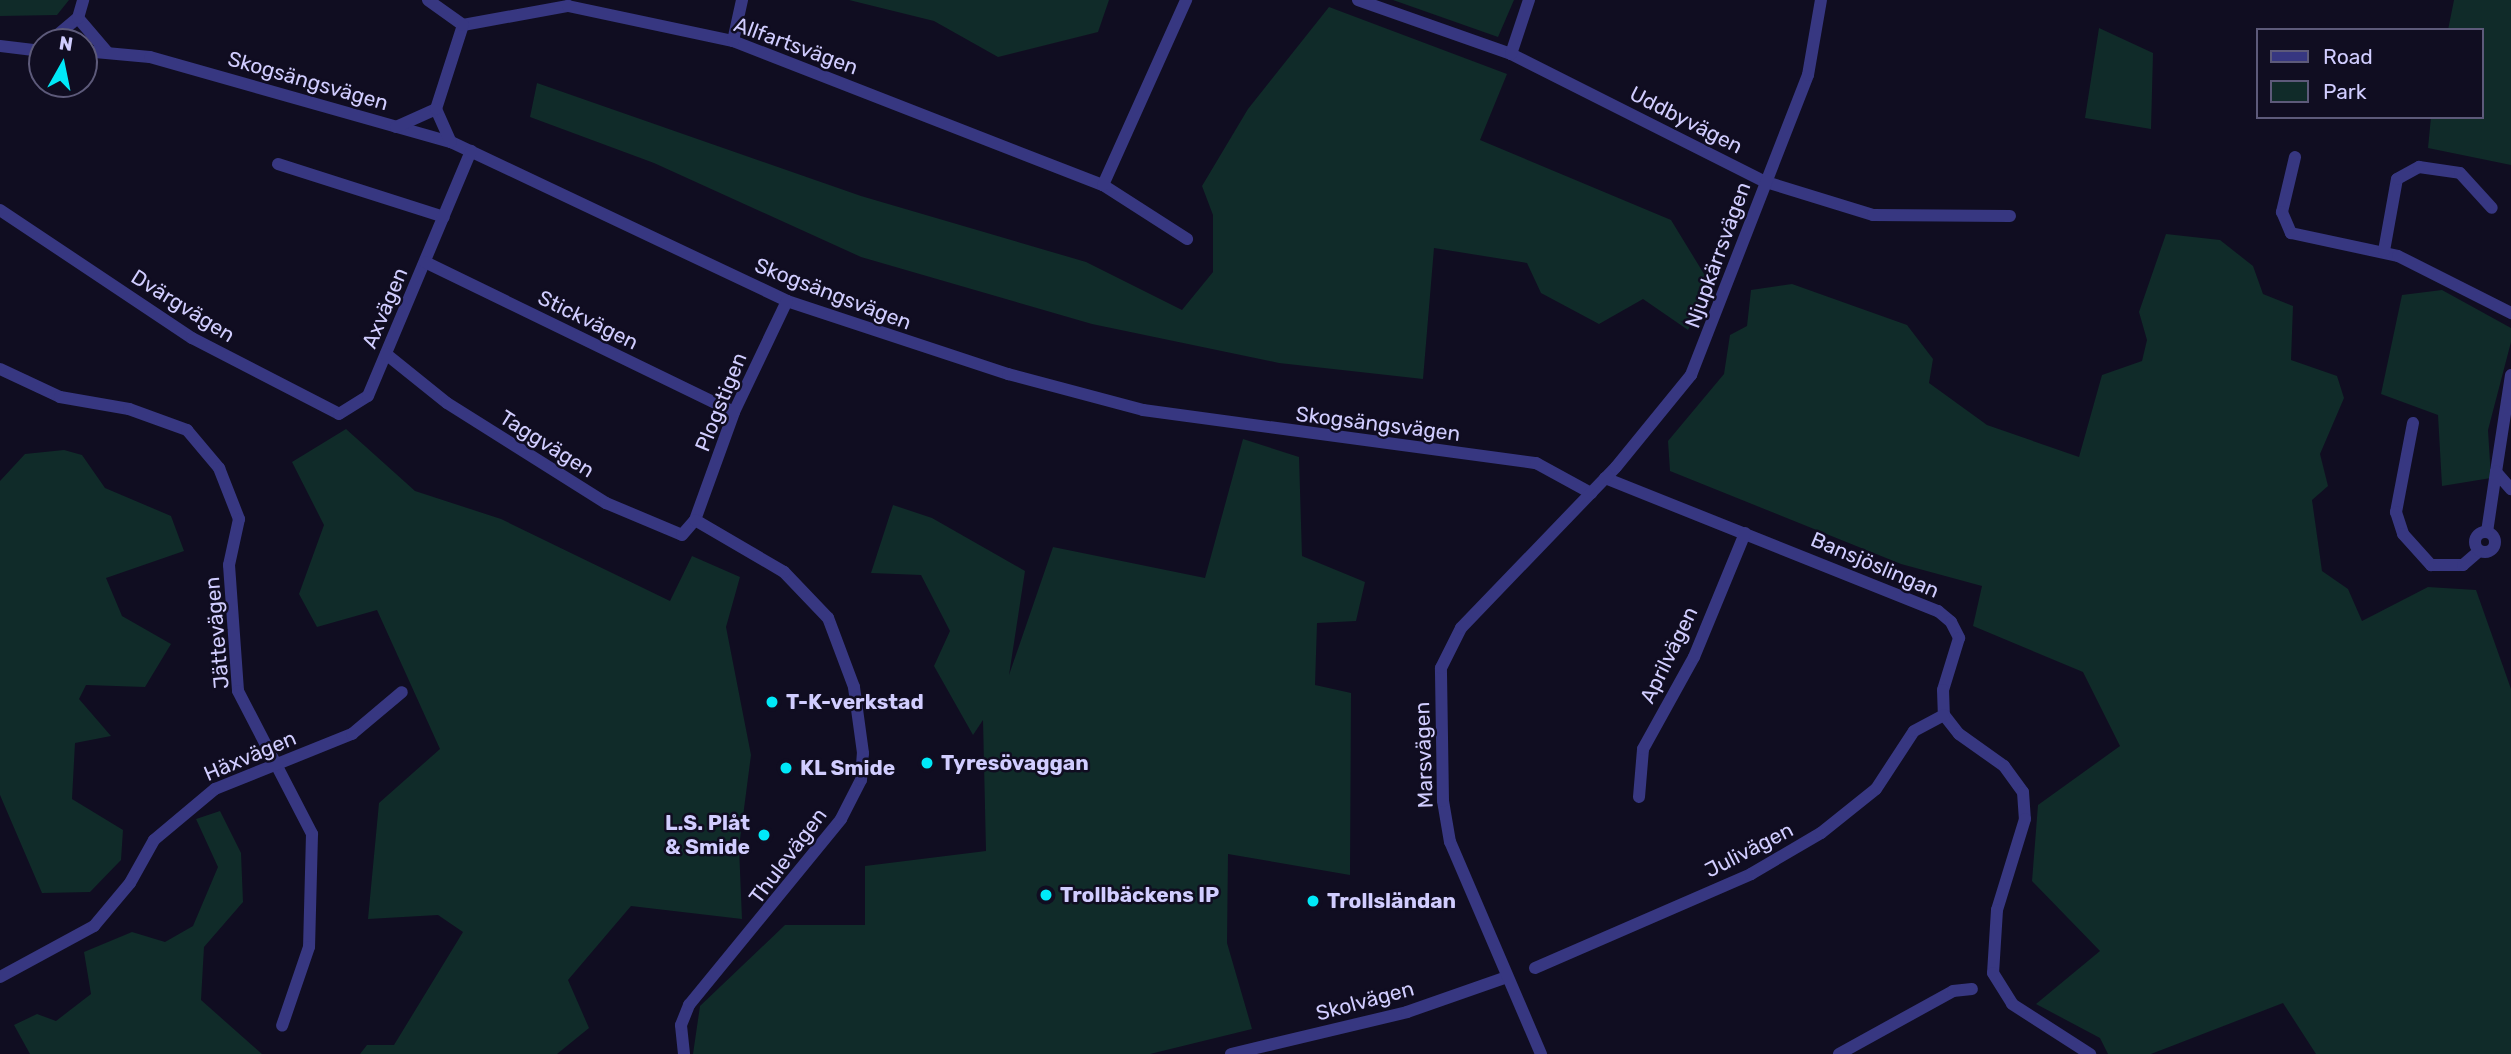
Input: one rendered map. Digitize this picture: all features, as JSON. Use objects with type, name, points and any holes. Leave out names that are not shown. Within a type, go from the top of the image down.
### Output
[{"type":"street","points":[[66,28],[78,18],[83,0]]},
{"type":"street","points":[[428,0],[463,24],[436,109],[451,142]]},
{"type":"street","points":[[733,41],[742,0]]},
{"type":"street","points":[[1103,185],[1186,0]]},
{"type":"street","name":"Uddbyvägen","points":[[1358,0],[1511,54],[1766,182],[1873,215],[2010,216]]},
{"type":"street","points":[[1511,54],[1529,0]]},
{"type":"street","points":[[1806,0],[1820,4]]},
{"type":"street","name":"Njupkärrsvägen","points":[[1591,493],[1691,375],[1808,75],[1820,4]]},
{"type":"street","name":"Allfartsvägen","points":[[463,24],[568,6],[733,41],[1103,185],[1187,239]]},
{"type":"street","points":[[78,18],[96,46],[108,52]]},
{"type":"street","points":[[0,46],[28,48]]},
{"type":"street","name":"Skogsängsvägen","points":[[98,52],[150,57],[451,142],[787,301],[1008,374],[1143,410],[1536,463],[1591,493]]},
{"type":"street","points":[[397,127],[436,109]]},
{"type":"street","name":"Axvägen","points":[[355,410],[386,355],[471,151]]},
{"type":"street","points":[[2295,158],[2283,225],[2291,233],[2384,251],[2511,313]]},
{"type":"street","points":[[278,164],[444,217]]},
{"type":"street","points":[[2384,251],[2398,179],[2419,167],[2460,173],[2492,208]]},
{"type":"street","name":"Dvärgvägen","points":[[0,211],[192,338],[339,414],[355,410]]},
{"type":"street","name":"Stickvägen","points":[[425,262],[734,412]]},
{"type":"street","name":"Plogstigen","points":[[695,520],[734,412],[787,301]]},
{"type":"street","name":"Taggvägen","points":[[386,355],[447,403],[606,503],[682,535],[695,520]]},
{"type":"street","name":"Jättevägen","points":[[0,369],[60,397],[129,409],[187,430],[219,468],[239,519],[229,565],[239,691],[312,834],[309,947],[282,1026]]},
{"type":"street","points":[[2413,423],[2396,512],[2403,534],[2431,565],[2463,565],[2479,551],[2476,537],[2487,532],[2511,375]]},
{"type":"street","points":[[2496,472],[2511,489]]},
{"type":"street","name":"Bansjöslingan","points":[[1605,478],[1745,533],[1951,622],[1959,638],[1943,690],[1944,715]]},
{"type":"street","name":"Marsvägen","points":[[1541,1054],[1450,842],[1443,801],[1441,668],[1461,628],[1591,493]]},
{"type":"street","name":"Thulevägen","points":[[684,1054],[681,1025],[689,1005],[823,845],[861,780],[863,753],[854,687],[828,618],[785,572],[695,520]]},
{"type":"street","name":"Aprilvägen","points":[[1639,797],[1643,749],[1694,657],[1745,533]]},
{"type":"street","name":"Häxvägen","points":[[0,977],[94,926],[167,824],[215,789],[352,734],[402,692]]},
{"type":"street","points":[[1944,715],[1959,734],[2004,765],[2023,792],[2025,819],[1997,910],[1993,974],[2012,1004],[2090,1054]]},
{"type":"street","name":"Julivägen","points":[[1535,968],[1751,874],[1821,833],[1876,789],[1914,731],[1944,715]]},
{"type":"street","name":"Skolvägen","points":[[1234,1054],[1407,1012],[1507,977]]},
{"type":"street","points":[[1839,1054],[1953,991],[1972,989]]},
{"type":"green space","points":[[0,0],[69,0],[57,15],[0,16]]},
{"type":"green space","points":[[849,0],[1109,0],[1098,32],[998,57],[934,21]]},
{"type":"green space","points":[[1393,0],[1514,0],[1498,37]]},
{"type":"green space","points":[[2454,0],[2511,0],[2511,165],[2428,148],[2431,119],[2483,119],[2483,28],[2448,28]]},
{"type":"green space","points":[[1329,7],[1507,74],[1480,140],[1671,220],[1712,287],[1688,330],[1643,299],[1599,324],[1541,293],[1527,263],[1434,248],[1423,379],[1279,363],[1092,324],[861,257],[654,163],[530,117],[537,83],[861,196],[1086,262],[1182,310],[1213,272],[1213,215],[1202,186],[1248,109]]},
{"type":"green space","points":[[2099,28],[2153,53],[2151,129],[2085,118]]},
{"type":"green space","points":[[2166,234],[2220,240],[2253,266],[2263,294],[2293,306],[2291,360],[2337,376],[2344,398],[2320,454],[2328,486],[2312,500],[2322,571],[2348,589],[2362,621],[2428,587],[2476,590],[2511,689],[2511,1054],[2316,1054],[2283,1003],[2151,1054],[2108,1054],[2100,1038],[2036,1004],[2100,951],[2032,881],[2038,805],[2120,746],[2083,672],[1973,626],[1982,586],[1901,564],[1670,471],[1668,441],[1724,374],[1730,335],[1747,326],[1751,290],[1792,284],[1907,325],[1933,359],[1929,383],[1987,425],[2079,457],[2102,375],[2142,361],[2147,340],[2139,312]]},
{"type":"green space","points":[[2442,290],[2511,328],[2511,342],[2488,430],[2491,478],[2442,486],[2438,415],[2381,394],[2402,295]]},
{"type":"green space","points":[[346,429],[415,491],[501,519],[670,601],[692,556],[740,577],[726,627],[751,755],[739,847],[742,919],[631,906],[568,980],[589,1028],[557,1054],[360,1054],[367,1045],[394,1045],[463,932],[438,915],[368,919],[379,803],[440,749],[377,610],[317,627],[299,594],[324,525],[292,462]]},
{"type":"green space","name":"Trollbäckens IP","points":[[1243,439],[1299,457],[1302,556],[1365,582],[1356,621],[1317,623],[1315,685],[1351,693],[1350,875],[1228,854],[1227,943],[1252,1029],[1150,1054],[693,1054],[700,1006],[785,925],[865,925],[865,866],[986,851],[983,720],[973,735],[934,666],[950,631],[921,575],[871,573],[893,505],[932,518],[1025,571],[1009,675],[1053,547],[1205,578]]},
{"type":"green space","points":[[64,450],[82,455],[105,488],[171,516],[184,551],[106,578],[122,616],[171,644],[145,687],[86,685],[79,699],[111,736],[75,743],[72,799],[123,830],[121,860],[90,892],[42,893],[0,795],[0,481],[25,454]]},
{"type":"green space","points":[[220,811],[241,853],[243,902],[204,947],[201,1000],[262,1054],[30,1054],[14,1025],[37,1014],[56,1021],[91,994],[84,952],[132,932],[165,942],[193,926],[218,867],[196,819]]},
{"type":"place","name":"T-K-verkstad","points":[[772,702]]},
{"type":"place","name":"Tyresövaggan","points":[[927,763]]},
{"type":"place","name":"KL Smide","points":[[786,768]]},
{"type":"place","name":"L.S. Plåt & Smide","points":[[764,835]]},
{"type":"place","name":"Trollbäckens IP","points":[[1046,895]]},
{"type":"place","name":"Trollsländan","points":[[1313,901]]}]
